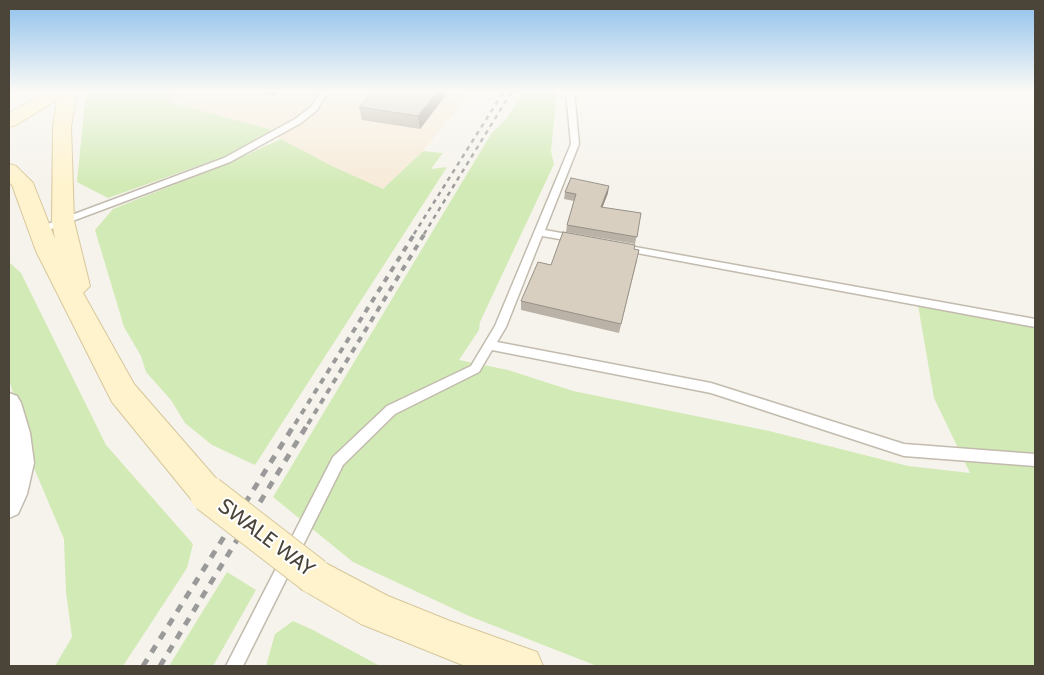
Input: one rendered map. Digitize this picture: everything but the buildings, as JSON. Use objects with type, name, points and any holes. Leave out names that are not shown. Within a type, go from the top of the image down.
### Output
[{"type":"main road","name":"SWALE WAY","points":[[63,122],[63,221],[84,316]]},
{"type":"main road","name":"SWALE WAY","points":[[9,170],[22,183],[48,251],[123,392],[208,494],[314,576],[375,610],[450,641],[523,666]]},
{"type":"street","points":[[9,403],[18,433],[21,462],[14,494],[9,505]]},
{"type":"lane","points":[[40,230],[227,160],[296,122]]},
{"type":"lane","points":[[234,666],[338,461],[391,410],[475,369],[490,345],[500,327],[575,144],[573,122]]},
{"type":"lane","points":[[539,232],[588,241]]},
{"type":"lane","points":[[617,246],[1035,323]]},
{"type":"lane","points":[[490,345],[711,388],[904,450],[1035,460]]},
{"type":"shaded area","points":[[245,122],[446,122],[423,151],[383,189],[332,166],[281,139],[271,130]]},
{"type":"green space","points":[[83,122],[245,122],[272,130],[234,153],[108,198],[77,182]]},
{"type":"green space","points":[[502,122],[554,122],[551,151],[554,164],[480,322],[479,330],[459,360],[508,370],[573,391],[769,431],[908,466],[970,473],[934,398],[918,305],[1035,328],[1035,666],[597,666],[469,616],[353,562],[273,497],[491,134]]},
{"type":"green space","points":[[281,139],[332,166],[383,189],[423,151],[443,153],[431,169],[447,167],[255,465],[212,445],[185,423],[171,400],[146,372],[141,356],[124,327],[95,230],[113,209],[224,165]]},
{"type":"green space","points":[[9,262],[21,273],[106,445],[193,544],[187,568],[123,666],[55,666],[72,637],[66,592],[64,539],[34,468],[9,379]]},
{"type":"green space","points":[[227,572],[256,590],[213,666],[169,666]]},
{"type":"green space","points":[[293,621],[380,666],[266,666],[275,634]]},
{"type":"railway","points":[[414,234],[484,122]]},
{"type":"railway","points":[[424,234],[493,122]]},
{"type":"railway","points":[[295,424],[415,233]]},
{"type":"railway","points":[[308,424],[425,233]]},
{"type":"railway","points":[[143,666],[296,422]]},
{"type":"railway","points":[[160,666],[309,422]]}]
